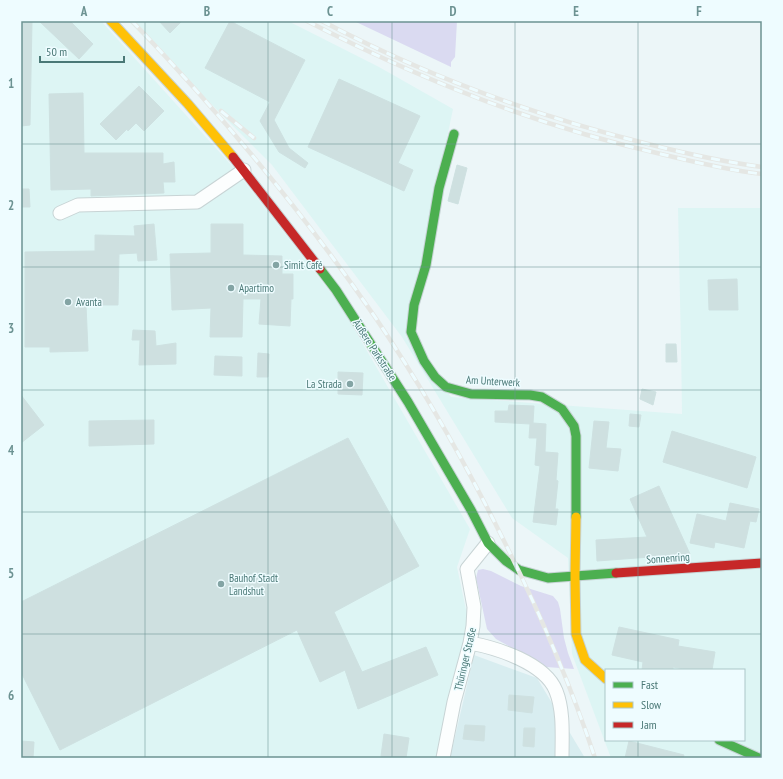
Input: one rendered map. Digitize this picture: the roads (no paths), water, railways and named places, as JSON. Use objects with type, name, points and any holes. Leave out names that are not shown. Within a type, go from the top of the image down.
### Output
[{"type":"street","name":"Äußere Parkstraße","points":[[111,21],[188,104],[244,170],[336,290],[408,402],[471,510],[488,543]]},
{"type":"street","name":"Am Unterwerk","points":[[454,134],[440,188],[426,265],[414,305],[411,332],[424,361],[435,377],[446,387],[471,394],[530,395],[542,397],[562,409],[569,418],[574,426],[576,436],[575,576]]},
{"type":"street","points":[[60,213],[78,205],[197,202],[244,170]]},
{"type":"street","name":"Sonnenring","points":[[488,543],[506,561],[519,570],[548,578],[762,563]]},
{"type":"street","name":"Thüringer Straße","points":[[443,758],[454,702],[470,643],[473,626],[474,607],[467,569],[488,543]]},
{"type":"street","points":[[575,576],[576,634],[585,660],[605,678]]},
{"type":"street","points":[[470,643],[489,647],[528,663],[550,680],[556,690],[561,706],[562,758]]},
{"type":"street","points":[[721,741],[759,758]]},
{"type":"railway","points":[[132,21],[229,127],[290,201],[375,317],[409,369],[456,449],[513,559],[539,614],[563,671],[595,758]]},
{"type":"railway","points":[[307,21],[392,62],[480,99],[524,115],[615,143],[711,166],[762,174]]},
{"type":"railway","points":[[322,21],[401,60],[442,77],[567,122],[679,152],[762,167]]},
{"type":"railway","points":[[221,111],[254,138]]},
{"type":"place","name":"Simit Café","points":[[276,265]]},
{"type":"place","name":"Apartimo","points":[[231,288]]},
{"type":"place","name":"Avanta","points":[[68,302]]},
{"type":"place","name":"La Strada","points":[[350,384]]},
{"type":"place","name":"Bauhof Stadt Landshut","points":[[221,584]]}]
